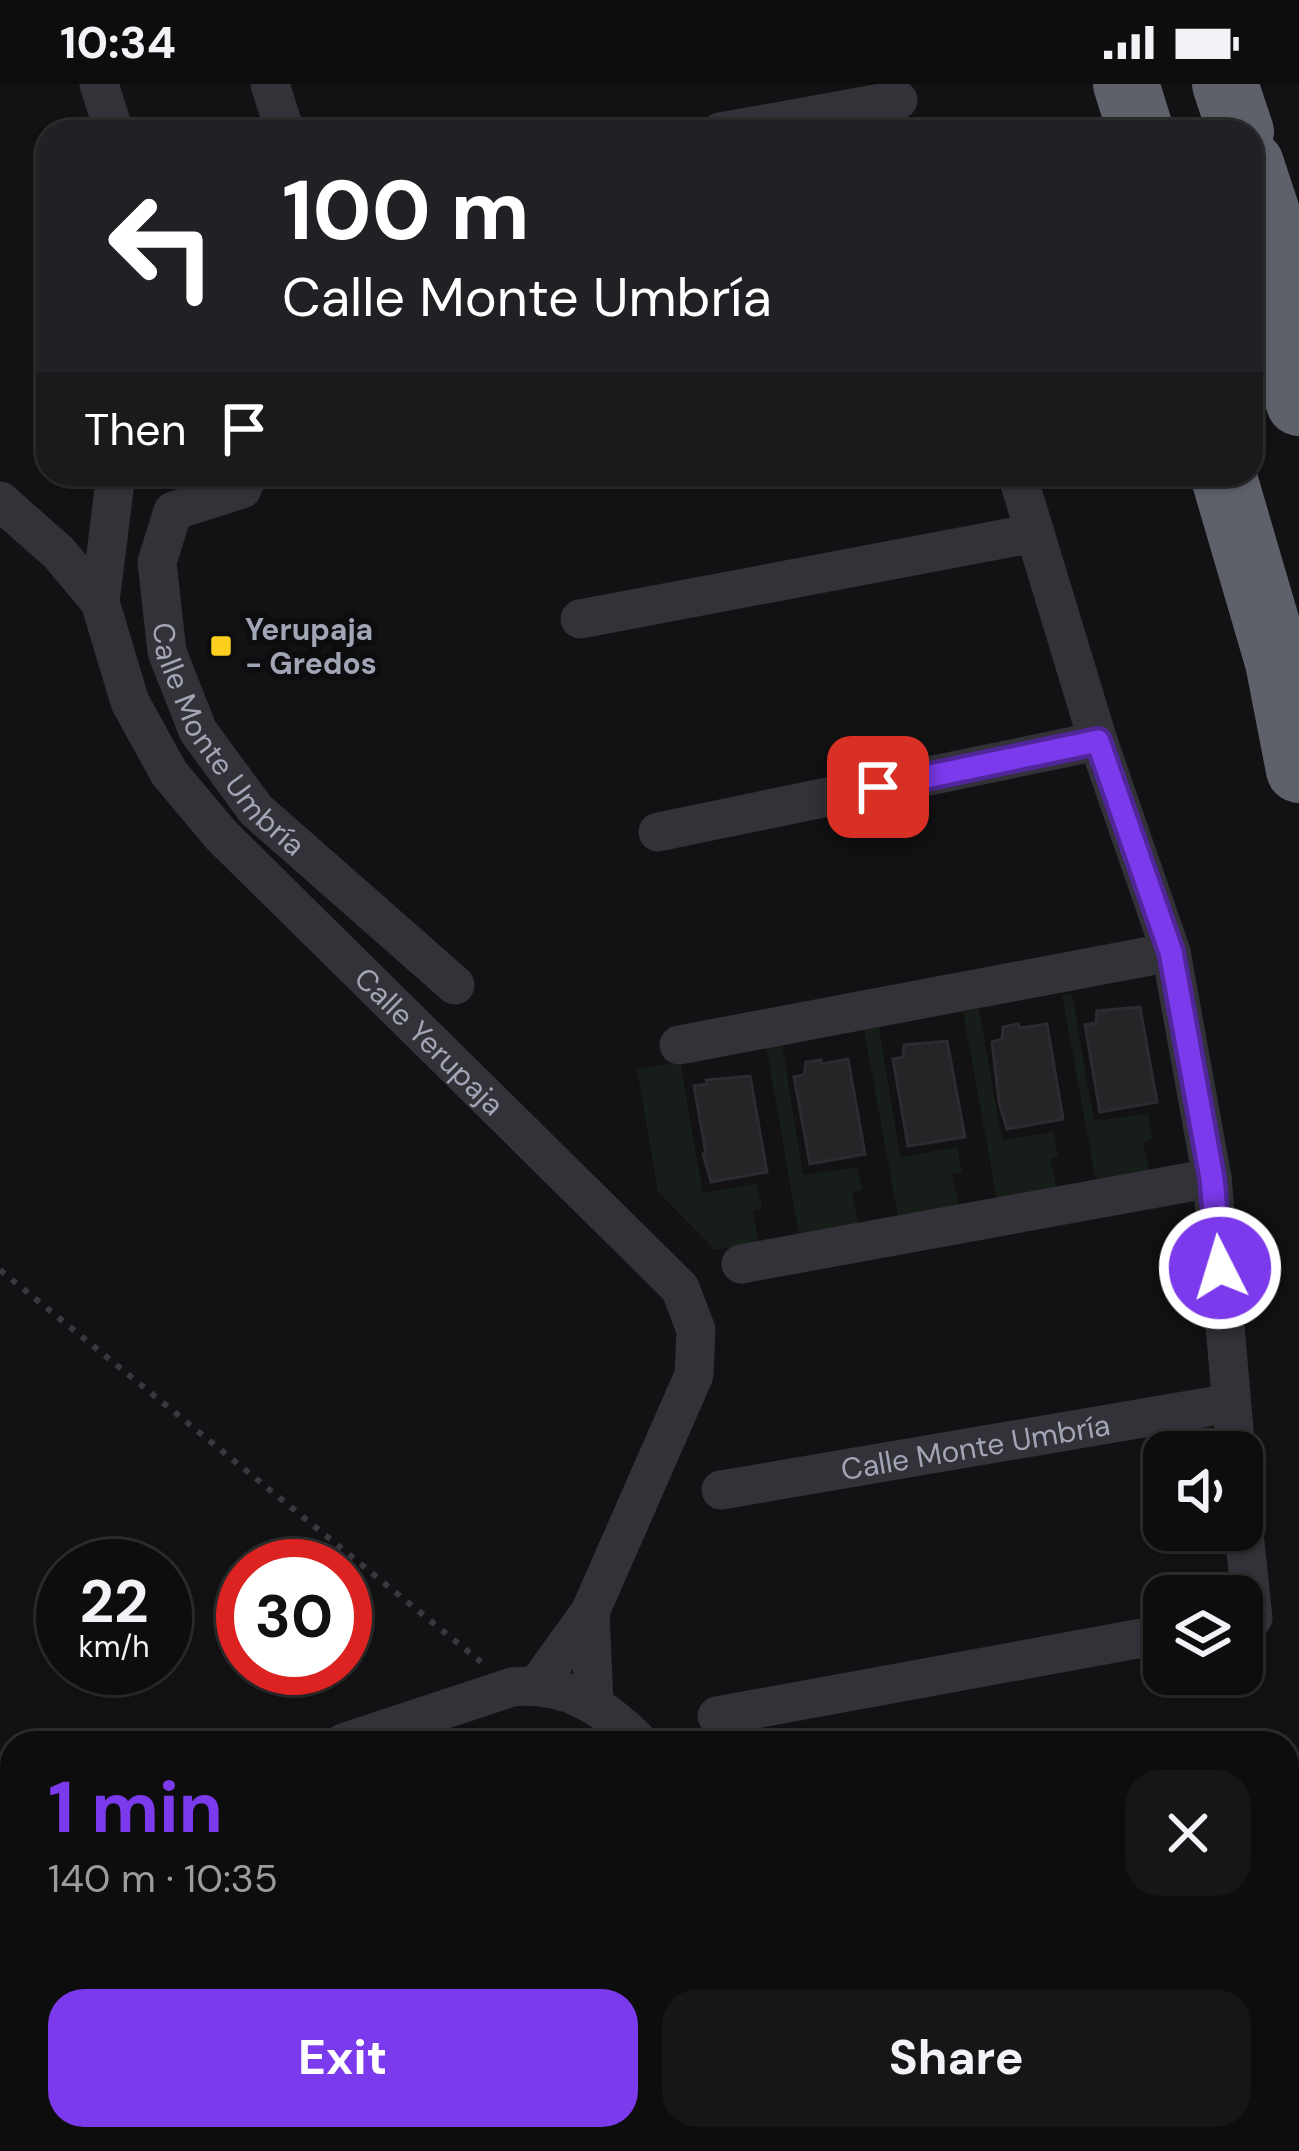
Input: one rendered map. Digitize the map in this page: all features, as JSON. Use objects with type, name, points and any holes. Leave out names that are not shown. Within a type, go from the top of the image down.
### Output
[{"type":"highway","points":[[1126,84],[1138,120]]},
{"type":"highway","points":[[1194,84],[1205,120]]},
{"type":"highway","points":[[1225,84],[1236,120]]},
{"type":"highway","points":[[1263,200],[1299,310]]},
{"type":"highway","points":[[1263,296],[1299,403]]},
{"type":"highway","points":[[1227,486],[1278,662],[1299,770]]},
{"type":"highway","points":[[1257,486],[1299,615]]},
{"type":"street","points":[[99,84],[110,120]]},
{"type":"street","points":[[270,84],[281,120]]},
{"type":"street","points":[[800,120],[900,105]]},
{"type":"street","points":[[100,602],[114,486]]},
{"type":"street","name":"Calle Monte Umbría","points":[[243,486],[172,511],[157,562],[167,652],[198,731],[256,811],[455,985]]},
{"type":"street","points":[[1021,486],[1098,741],[1171,952],[1212,1178],[1234,1431]]},
{"type":"street","name":"Calle Yerupaja","points":[[0,500],[58,552],[100,602],[130,702],[169,773],[221,836],[680,1288],[696,1330],[694,1375],[590,1612],[525,1685]]},
{"type":"street","points":[[580,619],[1035,533]]},
{"type":"street","points":[[658,832],[1098,741]]},
{"type":"street","points":[[679,1045],[1171,952]]},
{"type":"street","points":[[741,1264],[1212,1178]]},
{"type":"street","name":"Calle Monte Umbría","points":[[721,1490],[1231,1403]]},
{"type":"street","name":"Calle Yerupaja","points":[[590,1612],[594,1703]]},
{"type":"street","points":[[718,1716],[1143,1638]]},
{"type":"street","points":[[381,1731],[525,1685],[566,1690],[594,1703],[626,1731]]},
{"type":"path","points":[[0,1270],[525,1685]]},
{"type":"shaded area","points":[[1072,993],[1094,1121],[1148,1113],[1153,1139],[1143,1142],[1150,1173],[1096,1182],[1062,995]]},
{"type":"shaded area","points":[[979,1009],[1002,1140],[1054,1132],[1058,1157],[1050,1159],[1057,1189],[997,1200],[963,1012]]},
{"type":"shaded area","points":[[879,1027],[900,1157],[957,1147],[962,1172],[951,1174],[960,1207],[898,1217],[864,1030]]},
{"type":"shaded area","points":[[782,1043],[803,1175],[857,1167],[862,1190],[852,1193],[859,1224],[799,1235],[766,1046]]},
{"type":"shaded area","points":[[680,1061],[703,1193],[757,1183],[762,1208],[753,1211],[758,1242],[715,1250],[658,1192],[637,1070]]},
{"type":"building","points":[[1140,1007],[1157,1102],[1100,1112],[1085,1025],[1096,1023],[1097,1011]]},
{"type":"building","points":[[1018,1024],[1020,1028],[1047,1024],[1063,1119],[1007,1129],[992,1042],[1002,1039],[1003,1027]]},
{"type":"building","points":[[947,1041],[965,1137],[908,1146],[893,1059],[903,1057],[904,1045]]},
{"type":"building","points":[[848,1059],[865,1154],[810,1164],[794,1077],[804,1075],[806,1062]]},
{"type":"building","points":[[750,1076],[767,1172],[711,1182],[694,1086],[707,1084],[706,1080]]},
{"type":"place","name":"Yerupaja - Gredos","points":[[221,646]]},
{"type":"route","points":[[878,787],[1098,741],[1171,952],[1212,1178],[1220,1268]]}]
